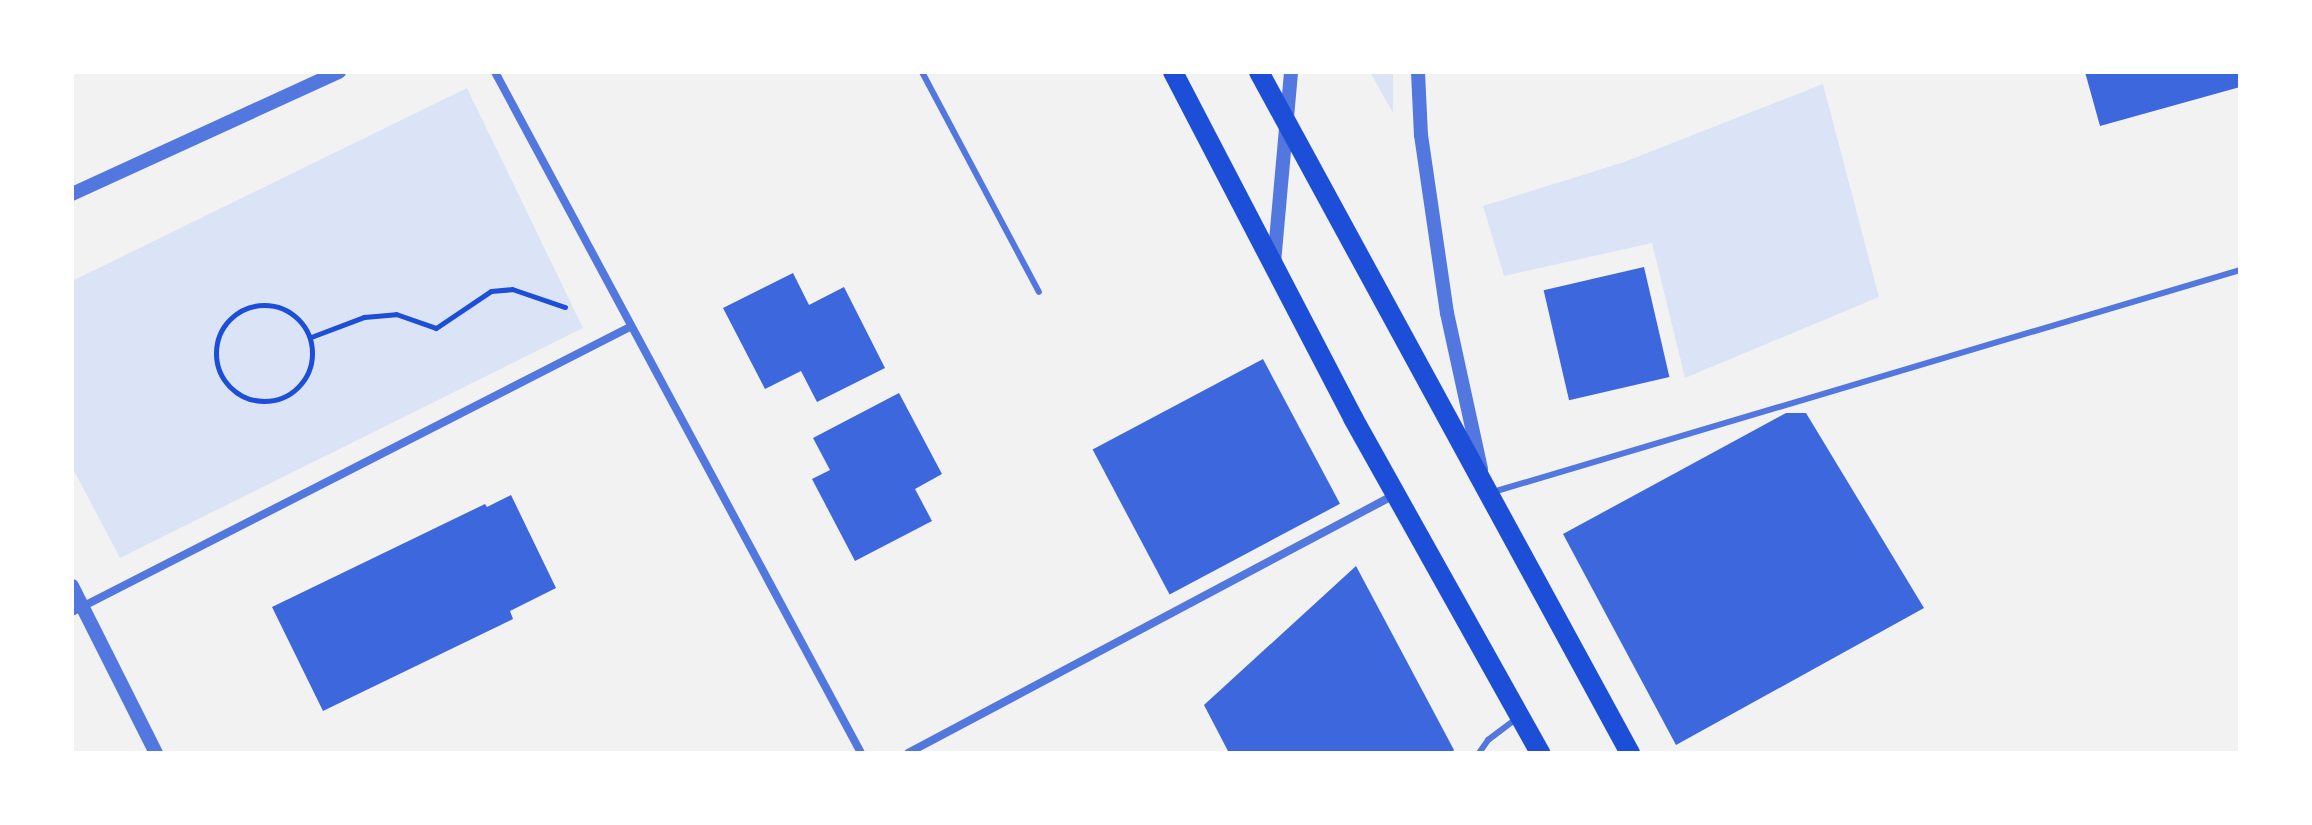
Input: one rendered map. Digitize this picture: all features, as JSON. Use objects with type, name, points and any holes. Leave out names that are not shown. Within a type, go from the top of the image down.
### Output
[{"type":"main road","points":[[1173,72],[1394,494],[1540,753]]},
{"type":"main road","points":[[1259,72],[1630,753]]},
{"type":"street","points":[[72,194],[339,72]]},
{"type":"street","points":[[495,72],[861,753]]},
{"type":"street","points":[[1274,266],[1291,72]]},
{"type":"street","points":[[1418,72],[1421,135],[1447,313],[1486,487]]},
{"type":"street","points":[[78,609],[630,327]]},
{"type":"street","points":[[908,753],[1394,494]]},
{"type":"street","points":[[72,586],[78,609],[156,753]]},
{"type":"lane","points":[[922,72],[1039,292]]},
{"type":"lane","points":[[1486,487],[2240,270]]},
{"type":"lane","points":[[1479,753],[1488,740],[1518,717]]},
{"type":"path","points":[[311,337],[364,317],[396,314],[436,328],[491,291],[512,289],[565,307]]},
{"type":"path","points":[[260,304],[291,312],[311,337],[313,353],[310,369],[290,394],[259,401],[230,388],[221,376],[216,344],[221,329],[244,308],[260,304]]},
{"type":"shaded area","points":[[1370,72],[1393,72],[1393,113]]},
{"type":"shaded area","points":[[1823,84],[1879,297],[1685,378],[1652,243],[1504,276],[1483,206],[1624,162]]},
{"type":"shaded area","points":[[467,88],[583,328],[120,558],[72,467],[72,281]]},
{"type":"building","points":[[2085,72],[2240,72],[2240,87],[2100,126]]},
{"type":"building","points":[[1644,267],[1669,377],[1569,400],[1544,290]]},
{"type":"building","points":[[793,273],[809,305],[844,287],[885,368],[817,402],[801,371],[765,389],[723,308]]},
{"type":"building","points":[[1263,359],[1340,504],[1170,594],[1093,450]]},
{"type":"building","points":[[899,393],[942,474],[915,489],[932,521],[855,561],[812,479],[830,470],[813,438]]},
{"type":"building","points":[[1786,413],[1806,413],[1924,608],[1676,745],[1563,534]]},
{"type":"building","points":[[511,495],[556,588],[510,611],[513,619],[323,711],[272,607],[485,504],[487,507]]},
{"type":"building","points":[[1356,566],[1454,750],[1452,753],[1229,753],[1204,705]]}]
